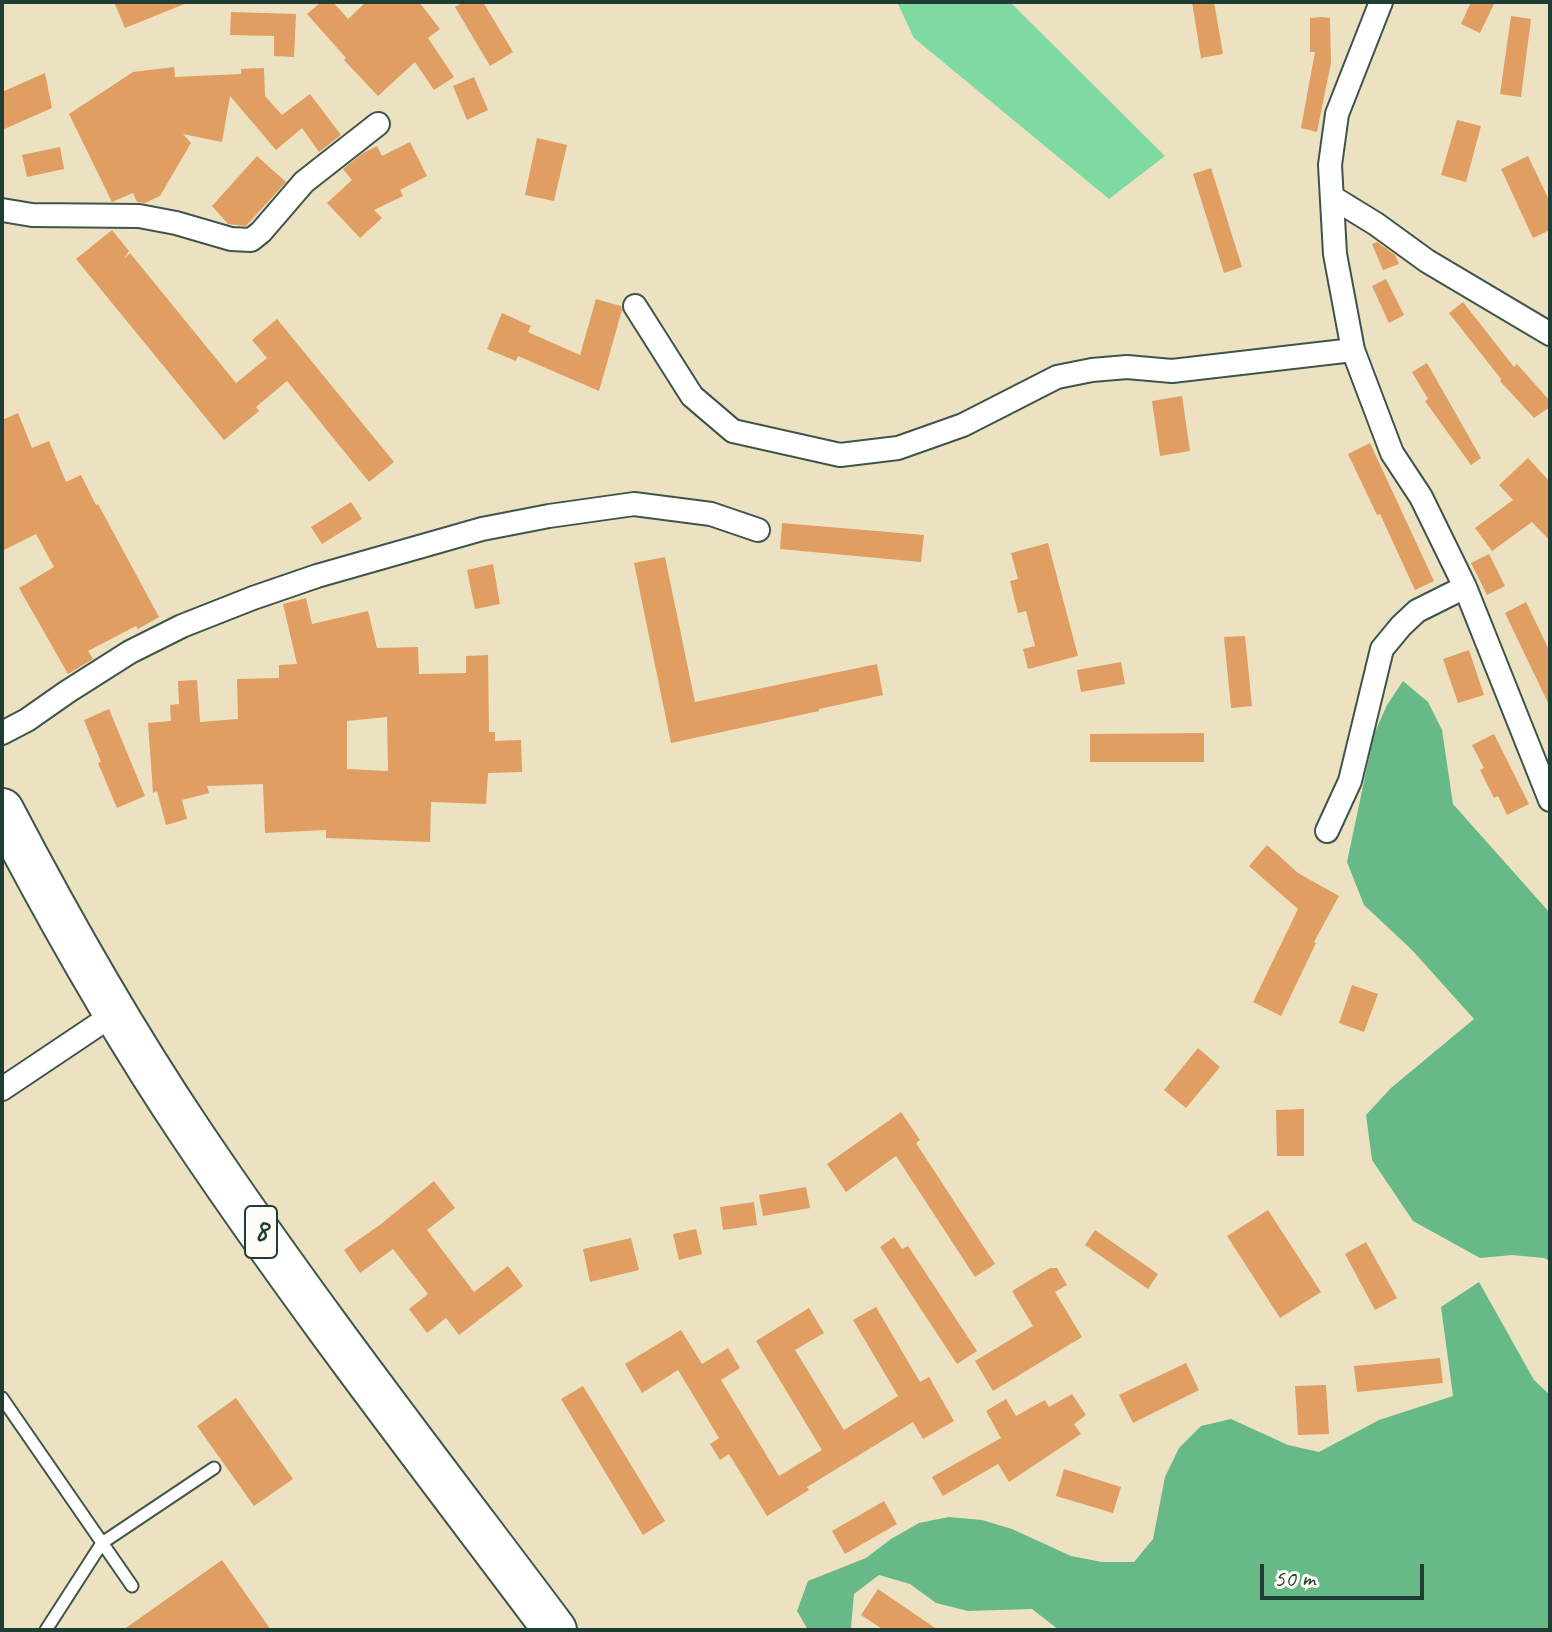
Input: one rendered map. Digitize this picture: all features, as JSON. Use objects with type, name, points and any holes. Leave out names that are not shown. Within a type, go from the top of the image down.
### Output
[{"type":"highway","name":"8","points":[[2,810],[13,857],[76,950],[191,1134],[318,1312],[555,1630]]},
{"type":"street","points":[[1381,2],[1337,114],[1330,165],[1335,254],[1353,350],[1392,453],[1421,497],[1465,587],[1550,800]]},
{"type":"street","points":[[2,210],[32,215],[139,216],[231,239],[251,240],[304,182],[378,124]]},
{"type":"street","points":[[1332,197],[1427,261],[1550,334]]},
{"type":"street","points":[[635,306],[692,396],[733,431],[840,455],[898,448],[963,425],[1057,377],[1069,374],[1127,367],[1172,371],[1353,350]]},
{"type":"street","points":[[2,733],[130,652],[182,626],[317,576],[482,529],[634,504],[711,514],[758,530]]},
{"type":"street","points":[[1327,831],[1350,781],[1382,649],[1417,611],[1465,587]]},
{"type":"street","points":[[2,1089],[114,1014]]},
{"type":"lane","points":[[2,1398],[132,1586]]},
{"type":"lane","points":[[46,1630],[102,1543],[214,1468]]},
{"type":"green space","points":[[897,2],[1010,2],[1165,156],[1109,199],[914,38]]},
{"type":"green space","points":[[1403,681],[1428,702],[1442,730],[1453,804],[1550,913],[1550,1261],[1512,1255],[1480,1258],[1413,1221],[1372,1160],[1366,1115],[1391,1088],[1474,1019],[1412,950],[1364,905],[1347,862],[1374,734],[1387,705]]},
{"type":"green space","points":[[1479,1282],[1534,1380],[1550,1395],[1550,1630],[1059,1630],[1032,1609],[968,1611],[936,1603],[910,1584],[879,1575],[854,1594],[853,1630],[808,1630],[797,1611],[808,1581],[866,1558],[919,1523],[949,1517],[982,1520],[1012,1529],[1071,1556],[1102,1562],[1134,1562],[1153,1539],[1165,1477],[1179,1448],[1201,1426],[1231,1419],[1288,1445],[1319,1452],[1379,1420],[1453,1396],[1441,1307]]},
{"type":"building","points":[[114,2],[187,2],[187,3],[125,28]]},
{"type":"building","points":[[321,2],[333,2],[348,19],[366,2],[419,2],[440,29],[428,38],[454,77],[434,90],[415,62],[378,96],[307,14]]},
{"type":"building","points":[[464,2],[483,2],[513,52],[490,66],[455,7]]},
{"type":"building","points":[[1192,2],[1214,2],[1223,54],[1201,58]]},
{"type":"building","points":[[1471,2],[1495,2],[1480,33],[1461,24]]},
{"type":"building","points":[[231,12],[296,14],[294,57],[274,56],[274,36],[230,35]]},
{"type":"building","points":[[1511,16],[1531,19],[1521,97],[1500,94]]},
{"type":"building","points":[[1310,18],[1330,18],[1331,63],[1317,132],[1301,128],[1315,52],[1310,52]]},
{"type":"building","points":[[174,67],[175,77],[241,74],[241,69],[264,68],[265,96],[282,115],[310,94],[341,135],[319,152],[302,128],[276,150],[230,96],[222,142],[183,134],[191,143],[160,196],[145,203],[137,202],[133,193],[112,202],[69,114],[133,72]]},
{"type":"building","points":[[45,73],[52,108],[2,130],[2,92]]},
{"type":"building","points":[[474,77],[488,110],[467,120],[453,86]]},
{"type":"building","points":[[1457,120],[1481,126],[1466,182],[1441,175]]},
{"type":"building","points":[[537,138],[567,145],[554,201],[525,195]]},
{"type":"building","points":[[410,142],[427,176],[400,190],[403,196],[374,210],[382,218],[360,238],[327,203],[352,180],[343,169],[377,146],[382,156]]},
{"type":"building","points":[[60,147],[64,169],[27,177],[22,155]]},
{"type":"building","points":[[257,156],[286,182],[246,226],[228,224],[212,206]]},
{"type":"building","points":[[1528,156],[1550,202],[1550,230],[1533,238],[1501,169]]},
{"type":"building","points":[[1211,168],[1242,267],[1224,273],[1193,174]]},
{"type":"building","points":[[112,230],[129,251],[124,259],[130,253],[236,383],[267,358],[252,340],[277,319],[394,462],[369,482],[287,381],[256,407],[259,411],[224,440],[76,259]]},
{"type":"building","points":[[1377,242],[1395,255],[1399,264],[1383,270],[1372,244]]},
{"type":"building","points":[[1386,279],[1404,315],[1389,323],[1372,286]]},
{"type":"building","points":[[596,299],[621,306],[622,310],[599,391],[518,356],[516,361],[487,349],[502,313],[531,326],[528,332],[580,355]]},
{"type":"building","points":[[1463,302],[1514,367],[1517,364],[1550,401],[1550,407],[1534,418],[1500,381],[1449,313]]},
{"type":"building","points":[[1427,363],[1481,458],[1471,465],[1425,401],[1428,399],[1412,372]]},
{"type":"building","points":[[1182,396],[1190,451],[1160,456],[1152,401]]},
{"type":"building","points":[[18,413],[32,448],[49,441],[66,482],[81,475],[159,617],[88,651],[93,659],[68,674],[19,588],[54,567],[36,534],[2,551],[2,420]]},
{"type":"building","points":[[1370,443],[1434,581],[1415,590],[1348,454]]},
{"type":"building","points":[[1528,458],[1550,482],[1550,541],[1532,522],[1492,551],[1475,528],[1513,500],[1499,485]]},
{"type":"building","points":[[351,502],[362,519],[322,544],[311,527]]},
{"type":"building","points":[[782,523],[924,535],[921,562],[780,549]]},
{"type":"building","points":[[1048,543],[1078,656],[1028,669],[1023,649],[1035,646],[1026,611],[1018,613],[1010,581],[1018,579],[1011,553]]},
{"type":"building","points":[[1489,554],[1505,586],[1487,595],[1471,563]]},
{"type":"building","points":[[665,557],[695,702],[877,664],[883,695],[671,743],[634,563]]},
{"type":"building","points":[[493,564],[500,604],[475,609],[467,570]]},
{"type":"building","points":[[306,598],[312,624],[368,611],[377,648],[418,647],[419,674],[466,673],[466,656],[488,655],[489,732],[495,732],[495,741],[521,740],[522,772],[488,773],[486,804],[431,802],[430,842],[326,838],[326,830],[265,833],[263,784],[207,786],[209,793],[182,800],[187,819],[166,825],[157,791],[153,793],[148,723],[171,721],[170,705],[179,704],[178,681],[197,680],[200,722],[238,719],[237,679],[279,678],[279,665],[297,664],[283,604]],"holes":[[[387,717],[388,771],[347,769],[347,721]]]},
{"type":"building","points":[[1526,602],[1550,652],[1550,707],[1505,613]]},
{"type":"building","points":[[1245,636],[1252,706],[1231,708],[1224,637]]},
{"type":"building","points":[[1469,650],[1484,695],[1458,703],[1443,659]]},
{"type":"building","points":[[1121,662],[1125,684],[1081,692],[1077,670]]},
{"type":"building","points":[[109,709],[145,796],[117,808],[84,720]]},
{"type":"building","points":[[1204,733],[1204,762],[1090,762],[1090,734]]},
{"type":"building","points":[[1494,734],[1529,804],[1507,815],[1498,796],[1494,798],[1480,770],[1484,768],[1472,745]]},
{"type":"building","points":[[1267,845],[1298,873],[1339,896],[1314,942],[1281,1016],[1253,1002],[1298,909],[1249,866]]},
{"type":"building","points":[[1352,985],[1378,994],[1364,1032],[1339,1023]]},
{"type":"building","points":[[1198,1048],[1220,1067],[1186,1108],[1164,1090]]},
{"type":"building","points":[[1304,1109],[1304,1156],[1277,1156],[1276,1110]]},
{"type":"building","points":[[901,1112],[920,1140],[916,1143],[995,1264],[975,1277],[896,1156],[846,1192],[827,1164]]},
{"type":"building","points":[[434,1181],[455,1208],[427,1230],[474,1292],[508,1266],[523,1286],[459,1335],[446,1318],[427,1333],[409,1309],[428,1294],[393,1249],[360,1273],[344,1250]]},
{"type":"building","points":[[806,1187],[810,1208],[763,1216],[759,1195]]},
{"type":"building","points":[[754,1202],[757,1225],[723,1230],[720,1207]]},
{"type":"building","points":[[1268,1210],[1321,1292],[1280,1318],[1227,1236]]},
{"type":"building","points":[[696,1229],[702,1254],[679,1260],[673,1234]]},
{"type":"building","points":[[1095,1230],[1158,1274],[1148,1289],[1085,1245]]},
{"type":"building","points":[[894,1237],[902,1249],[908,1246],[977,1351],[957,1364],[880,1247]]},
{"type":"building","points":[[631,1238],[639,1270],[590,1282],[583,1249]]},
{"type":"building","points":[[1366,1242],[1397,1298],[1375,1310],[1345,1254]]},
{"type":"building","points":[[1050,1268],[1057,1268],[1067,1285],[1055,1292],[1082,1337],[993,1391],[975,1361],[1033,1326],[1012,1291]]},
{"type":"building","points":[[876,1307],[920,1382],[929,1377],[954,1421],[923,1439],[913,1422],[807,1487],[809,1490],[767,1516],[729,1454],[720,1460],[710,1444],[719,1438],[678,1370],[642,1393],[625,1364],[681,1330],[702,1364],[728,1348],[740,1368],[721,1380],[779,1476],[822,1450],[756,1341],[809,1308],[824,1333],[795,1350],[844,1430],[898,1396],[853,1320]]},
{"type":"building","points":[[1440,1358],[1443,1383],[1357,1392],[1354,1366]]},
{"type":"building","points":[[1186,1363],[1199,1390],[1133,1423],[1119,1395]]},
{"type":"building","points":[[1326,1385],[1329,1434],[1298,1435],[1295,1386]]},
{"type":"building","points":[[583,1386],[665,1521],[643,1535],[561,1399]]},
{"type":"building","points":[[1072,1394],[1086,1415],[1074,1424],[1081,1434],[1009,1482],[998,1464],[943,1496],[932,1477],[1001,1438],[986,1411],[1006,1399],[1016,1416],[1045,1400],[1049,1407]]},
{"type":"building","points":[[236,1398],[293,1479],[254,1506],[197,1426]]},
{"type":"building","points":[[1064,1469],[1121,1487],[1113,1513],[1056,1496]]},
{"type":"building","points":[[884,1501],[897,1524],[845,1554],[832,1531]]},
{"type":"building","points":[[222,1560],[271,1630],[123,1630]]},
{"type":"building","points":[[878,1589],[938,1630],[884,1630],[861,1615]]}]
